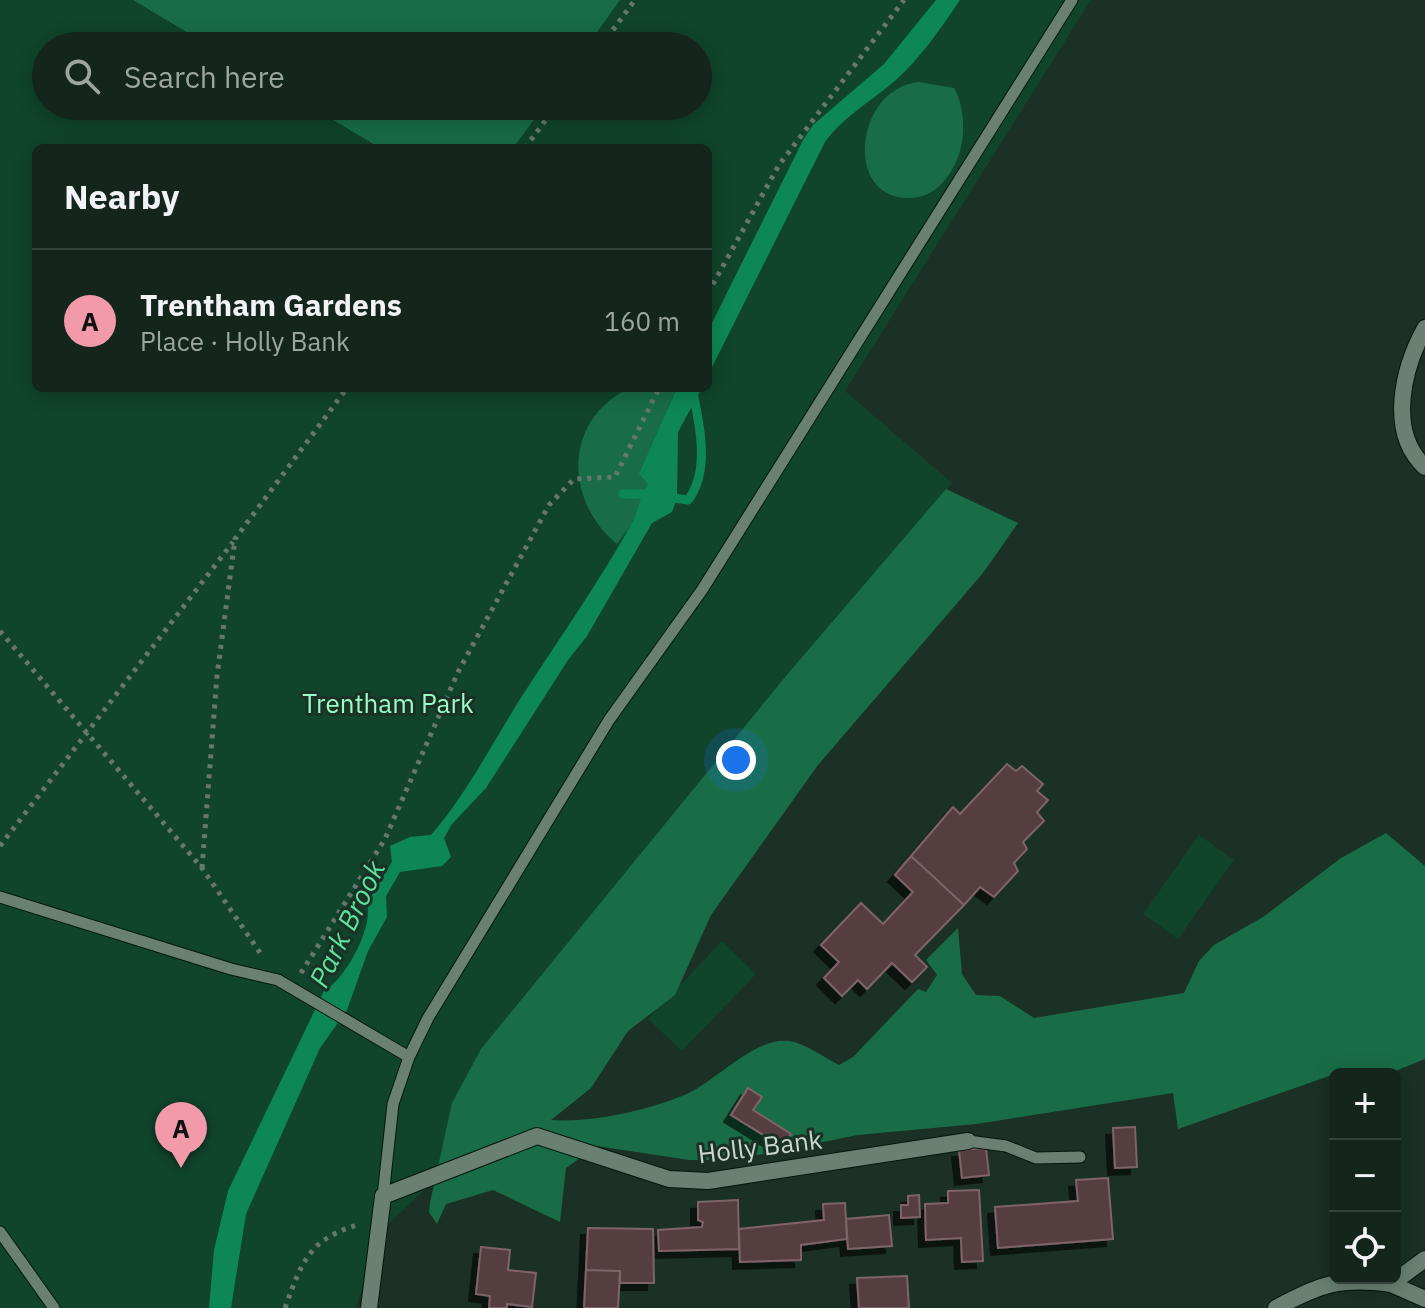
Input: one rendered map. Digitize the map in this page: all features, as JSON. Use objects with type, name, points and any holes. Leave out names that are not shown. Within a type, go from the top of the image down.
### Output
[{"type":"street","points":[[1425,328],[1407,368],[1402,391],[1407,444],[1425,467]]},
{"type":"street","name":"Holly Bank","points":[[383,1196],[537,1136],[669,1179],[708,1181],[968,1141]]},
{"type":"street","points":[[369,1308],[383,1196]]},
{"type":"street","points":[[1401,1277],[1425,1259]]},
{"type":"street","points":[[1276,1308],[1316,1286],[1330,1284]]},
{"type":"street","points":[[1391,1284],[1425,1299]]},
{"type":"lane","points":[[383,1196],[393,1104],[409,1057],[569,783],[609,720],[702,590],[1072,0]]},
{"type":"lane","points":[[0,897],[231,969],[278,980],[293,986],[409,1057]]},
{"type":"lane","points":[[968,1141],[1006,1146],[1036,1158],[1080,1157]]},
{"type":"lane","points":[[0,1232],[54,1308]]},
{"type":"path","points":[[611,32],[635,0]]},
{"type":"path","points":[[712,286],[779,165],[904,0]]},
{"type":"path","points":[[528,144],[546,120]]},
{"type":"path","points":[[0,846],[344,392]]},
{"type":"path","points":[[293,986],[385,839],[458,672],[549,505],[574,479],[615,477],[657,392]]},
{"type":"path","points":[[202,868],[217,676],[235,539]]},
{"type":"path","points":[[0,631],[202,868],[278,980]]},
{"type":"path","points":[[285,1308],[305,1259],[323,1238],[357,1224],[380,1220]]},
{"type":"green space","name":"Trentham Park","points":[[0,0],[1091,0],[845,391],[952,483],[559,1010],[480,1138],[379,1233],[356,1308],[0,1308]]},
{"type":"green space","points":[[1199,835],[1234,860],[1178,939],[1143,914]]},
{"type":"green space","points":[[722,941],[756,974],[682,1051],[648,1019]]},
{"type":"shaded area","points":[[133,0],[620,0],[597,32],[187,32]]},
{"type":"shaded area","points":[[936,0],[960,0],[906,70],[849,117],[825,142],[712,367],[712,323],[803,140],[813,125],[884,64]]},
{"type":"shaded area","points":[[919,82],[954,88],[961,105],[963,136],[959,156],[942,184],[924,196],[909,198],[888,194],[874,181],[866,163],[865,143],[870,122],[881,103],[897,89]]},
{"type":"shaded area","points":[[333,120],[534,120],[516,144],[373,144]]},
{"type":"shaded area","points":[[624,392],[675,392],[640,474],[648,484],[632,524],[617,544],[587,506],[580,484],[578,462],[582,440],[592,419],[608,402]]},
{"type":"shaded area","points":[[675,392],[700,392],[678,432],[677,498],[672,512],[652,523],[587,636],[568,660],[486,788],[452,824],[444,838],[451,857],[442,866],[400,872],[386,896],[387,917],[368,951],[347,1010],[320,1048],[246,1214],[231,1308],[209,1308],[214,1250],[228,1191],[324,991],[341,976],[356,952],[366,925],[367,903],[392,862],[390,846],[410,837],[431,835],[469,783],[632,523],[648,484],[639,474]]},
{"type":"shaded area","points":[[946,489],[1018,523],[983,573],[818,765],[711,915],[675,995],[628,1031],[591,1088],[551,1120],[600,1118],[682,1096],[748,1053],[775,1042],[789,1041],[802,1045],[839,1065],[853,1057],[918,989],[926,992],[937,975],[926,960],[958,928],[962,974],[976,995],[1000,996],[1034,1018],[1184,993],[1199,961],[1214,945],[1263,917],[1341,858],[1386,833],[1425,866],[1425,1059],[1401,1069],[1329,1068],[1329,1076],[1178,1129],[1173,1093],[976,1124],[858,1135],[733,1160],[689,1160],[597,1146],[566,1168],[560,1222],[493,1190],[446,1204],[437,1224],[429,1212],[430,1203],[452,1103],[481,1049],[786,676]]},
{"type":"building","points":[[1007,764],[1016,771],[1022,766],[1043,784],[1037,791],[1048,800],[1037,812],[1044,821],[1023,842],[1027,849],[1014,863],[1018,871],[994,897],[980,887],[964,905],[911,856],[953,807],[960,814]]},
{"type":"building","points":[[911,856],[964,905],[915,955],[927,967],[912,982],[892,963],[867,989],[858,980],[842,996],[824,978],[839,962],[821,945],[861,903],[883,924],[913,892],[895,875]]},
{"type":"building","points":[[748,1088],[762,1097],[753,1110],[791,1134],[783,1147],[731,1115]]},
{"type":"building","points":[[1135,1127],[1137,1167],[1115,1168],[1113,1128]]},
{"type":"building","points":[[986,1148],[989,1175],[962,1178],[959,1150]]},
{"type":"building","points":[[1108,1178],[1113,1239],[998,1248],[995,1207],[1078,1201],[1076,1180]]},
{"type":"building","points":[[979,1190],[983,1261],[962,1262],[961,1238],[926,1240],[925,1204],[948,1203],[948,1191]]},
{"type":"building","points":[[919,1195],[920,1217],[901,1218],[901,1205],[908,1205],[908,1196]]},
{"type":"building","points":[[738,1200],[739,1249],[659,1251],[658,1230],[702,1227],[703,1222],[698,1220],[698,1202]]},
{"type":"building","points":[[845,1203],[847,1239],[801,1245],[801,1260],[740,1262],[739,1229],[824,1220],[823,1204]]},
{"type":"building","points":[[889,1215],[892,1246],[848,1249],[846,1219]]},
{"type":"building","points":[[588,1228],[653,1229],[654,1283],[620,1283],[620,1271],[586,1270]]},
{"type":"building","points":[[481,1247],[510,1250],[508,1270],[536,1273],[532,1307],[507,1304],[507,1308],[489,1308],[490,1296],[476,1294]]},
{"type":"building","points":[[586,1270],[620,1271],[618,1308],[584,1308]]},
{"type":"building","points":[[907,1276],[909,1308],[859,1308],[857,1278]]},
{"type":"waterway","points":[[666,497],[688,500],[699,475],[701,446],[693,392]]},
{"type":"waterway","points":[[623,494],[651,494]]},
{"type":"place","name":"Trentham Gardens","points":[[181,1168]]},
{"type":"water label","name":"Park Brook","points":[[347,924]]}]
